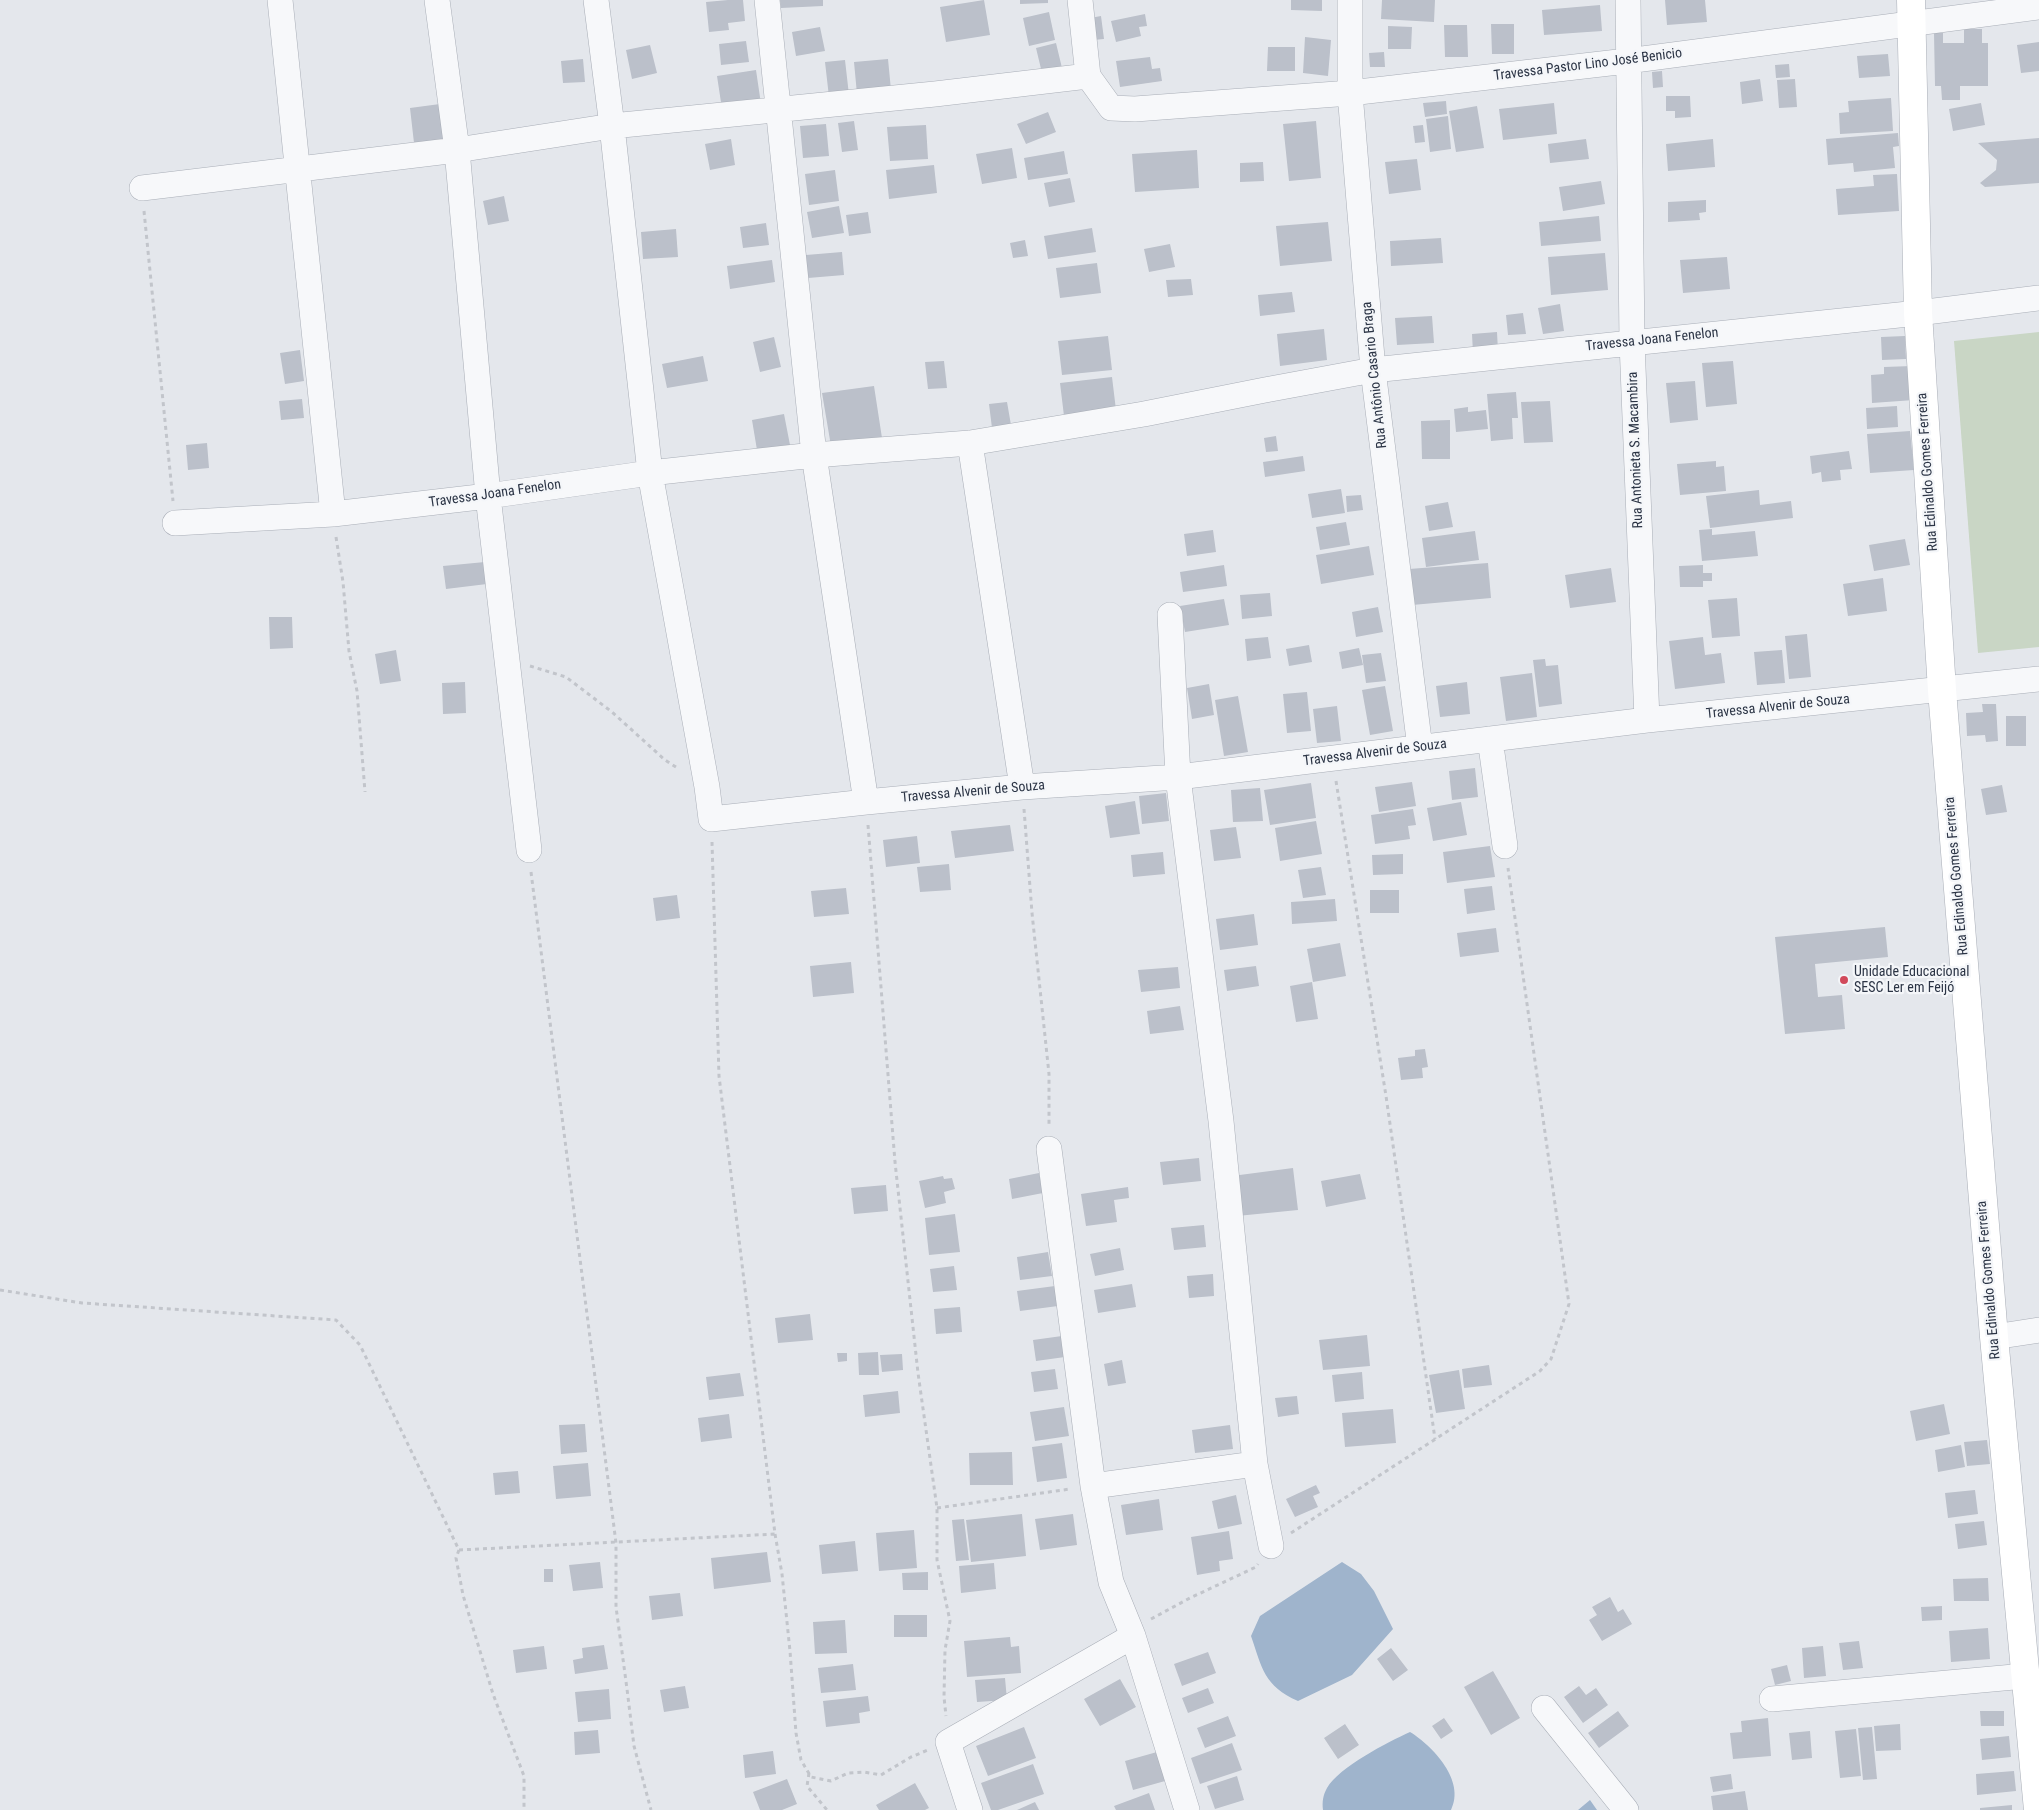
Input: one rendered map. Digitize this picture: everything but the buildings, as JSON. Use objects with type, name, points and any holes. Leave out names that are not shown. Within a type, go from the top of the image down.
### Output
[{"type":"street","points":[[280,0],[333,514]]},
{"type":"street","points":[[437,0],[457,150],[488,496],[529,850]]},
{"type":"street","points":[[596,0],[612,126],[650,473],[707,787],[711,819]]},
{"type":"street","points":[[766,0],[814,455],[866,802]]},
{"type":"street","points":[[142,188],[457,150],[612,126],[1088,76],[1080,0]]},
{"type":"street","name":"Rua Antônio Casario Braga","points":[[1350,0],[1350,93],[1373,370],[1420,748]]},
{"type":"street","name":"Rua Antonieta S. Macambira","points":[[1628,0],[1627,61],[1632,342],[1647,720]]},
{"type":"street","name":"Travessa Pastor Lino José Benicio","points":[[1088,76],[1112,108],[1135,109],[1350,93],[1627,61],[1911,11],[2039,7]]},
{"type":"street","name":"Rua Edinaldo Gomes Ferreira","points":[[1911,11],[1918,313],[1942,690],[1994,1337],[2038,1810]]},
{"type":"street","name":"Travessa Joana Fenelon","points":[[175,523],[333,514],[488,496],[650,473],[814,455],[970,443],[1144,414],[1373,370],[1918,313],[2039,298]]},
{"type":"street","points":[[970,443],[1022,787]]},
{"type":"street","points":[[1170,615],[1178,777],[1221,1121],[1255,1464],[1271,1546]]},
{"type":"street","name":"Travessa Alvenir de Souza","points":[[711,819],[1022,787],[1178,777],[1647,720],[2039,679]]},
{"type":"street","points":[[1490,739],[1505,846]]},
{"type":"street","points":[[1049,1150],[1093,1486],[1111,1582],[1133,1636],[1187,1810]]},
{"type":"street","points":[[1994,1337],[2039,1330]]},
{"type":"street","points":[[1093,1486],[1255,1464]]},
{"type":"street","points":[[970,1810],[948,1742],[1133,1636]]},
{"type":"street","points":[[1772,1699],[2025,1676]]},
{"type":"street","points":[[1544,1708],[1626,1810]]},
{"type":"path","points":[[142,188],[175,523]]},
{"type":"path","points":[[333,514],[343,582],[348,651],[357,691],[365,792]]},
{"type":"path","points":[[507,660],[566,677],[612,712],[665,760],[707,787]]},
{"type":"path","points":[[1333,758],[1386,1096],[1435,1439],[1540,1371],[1551,1359],[1569,1304],[1505,846]]},
{"type":"path","points":[[1022,787],[1032,913],[1049,1074],[1049,1150]]},
{"type":"path","points":[[711,819],[719,1076],[775,1534],[782,1574],[796,1733],[801,1760],[811,1777],[831,1781],[848,1773],[864,1772],[881,1775],[910,1757],[948,1742],[944,1697],[945,1650],[950,1621],[937,1560],[936,1508],[918,1373],[895,1162],[866,802]]},
{"type":"path","points":[[529,850],[616,1543],[616,1607],[626,1689],[634,1746],[652,1810]]},
{"type":"path","points":[[0,1290],[82,1303],[336,1320],[360,1345],[460,1550]]},
{"type":"path","points":[[936,1508],[1093,1486]]},
{"type":"path","points":[[460,1550],[775,1534]]},
{"type":"path","points":[[460,1550],[456,1558],[463,1595],[493,1694],[524,1776],[524,1810]]},
{"type":"path","points":[[809,1773],[807,1786],[827,1810]]},
{"type":"green space","points":[[2039,332],[2039,647],[1978,653],[1954,341]]},
{"type":"water","points":[[1342,1562],[1361,1574],[1374,1591],[1393,1629],[1352,1675],[1298,1701],[1278,1689],[1271,1682],[1262,1667],[1251,1636],[1260,1616]]},
{"type":"water","points":[[1410,1732],[1437,1755],[1451,1776],[1454,1799],[1451,1810],[1323,1810],[1323,1799],[1327,1788],[1333,1780],[1365,1756]]},
{"type":"water","points":[[1590,1800],[1597,1810],[1578,1810]]},
{"type":"place","name":"Unidade Educacional SESC Ler em Feijó","points":[[1844,980]]}]
